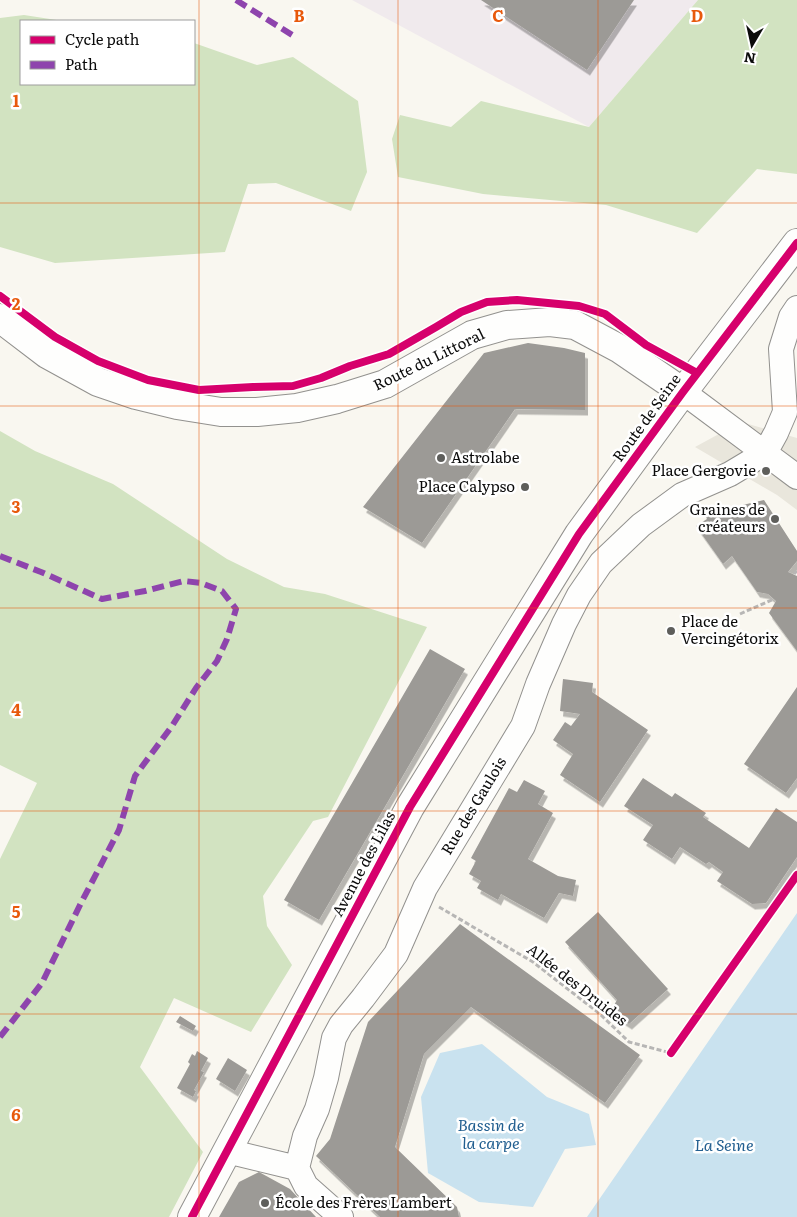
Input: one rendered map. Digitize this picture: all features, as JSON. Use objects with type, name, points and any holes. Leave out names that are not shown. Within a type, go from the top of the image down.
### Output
[{"type":"street","name":"Route de Seine","points":[[579,534],[683,392],[795,245]]},
{"type":"street","points":[[765,453],[785,412],[781,349],[791,317],[797,308]]},
{"type":"street","name":"Route du Littoral","points":[[0,318],[47,354],[98,382],[136,395],[178,405],[221,412],[257,412],[297,408],[337,399],[385,384],[472,335],[507,325],[550,322],[575,325],[620,349],[683,392]]},
{"type":"street","points":[[683,392],[797,477]]},
{"type":"street","name":"Rue des Gaulois","points":[[297,1168],[305,1136],[326,1078],[334,1038],[341,1025],[396,954],[425,888],[523,726],[538,684],[579,595],[601,563],[641,525],[682,495],[730,474],[765,453]]},
{"type":"street","name":"Avenue des Lilas","points":[[192,1217],[410,807],[579,534]]},
{"type":"street","points":[[227,1151],[297,1168],[306,1186],[341,1217]]},
{"type":"path","points":[[740,614],[774,599]]},
{"type":"shaded area","points":[[352,0],[698,0],[589,127]]},
{"type":"shaded area","name":"Place Gergovie","points":[[741,422],[797,438],[797,510],[777,495],[695,447]]},
{"type":"green space","points":[[698,0],[797,0],[797,174],[757,169],[697,233],[606,205],[483,194],[398,177],[392,139],[400,115],[451,127],[481,101],[589,127]]},
{"type":"green space","points":[[24,15],[56,20],[20,20],[20,85],[195,85],[195,43],[257,65],[293,57],[358,101],[367,172],[351,211],[276,183],[248,184],[225,252],[55,263],[0,247],[0,18]]},
{"type":"green space","points":[[0,431],[35,451],[113,484],[227,559],[284,587],[325,594],[427,627],[328,817],[313,821],[263,896],[267,926],[292,965],[251,1032],[174,998],[140,1067],[203,1152],[169,1217],[0,1217],[0,859],[37,783],[0,765]]},
{"type":"water","name":"La Seine","points":[[797,913],[797,1217],[587,1217]]},
{"type":"water","name":"Bassin de la carpe","points":[[482,1044],[547,1097],[589,1114],[596,1145],[565,1149],[533,1207],[479,1202],[428,1173],[421,1097],[440,1053]]},
{"type":"building","points":[[481,0],[634,0],[587,70]]},
{"type":"building","name":"Astrolabe","points":[[528,343],[585,353],[585,410],[515,409],[422,543],[363,507],[484,353]]},
{"type":"building","points":[[764,500],[797,551],[797,561],[788,572],[797,576],[797,651],[769,613],[776,601],[768,594],[757,592],[732,556],[723,564],[696,526],[707,519],[704,514]]},
{"type":"building","points":[[430,649],[465,669],[319,920],[284,900]]},
{"type":"building","points":[[563,679],[593,683],[592,692],[648,730],[600,802],[560,775],[573,754],[553,740],[565,722],[571,726],[580,714],[560,711]]},
{"type":"building","points":[[797,687],[797,778],[786,793],[744,764]]},
{"type":"building","points":[[643,778],[672,797],[675,793],[706,813],[703,817],[749,848],[776,808],[797,822],[797,857],[766,903],[752,904],[717,881],[723,872],[709,862],[706,864],[680,847],[672,859],[643,840],[653,825],[624,806]]},
{"type":"building","points":[[524,780],[545,791],[538,804],[553,813],[528,859],[558,876],[576,880],[573,896],[559,893],[544,918],[501,894],[498,900],[477,888],[481,881],[469,874],[476,861],[471,858],[509,788],[517,792]]},
{"type":"building","points":[[598,912],[668,989],[629,1024],[610,1012],[617,1000],[565,942]]},
{"type":"building","points":[[460,924],[640,1055],[605,1103],[471,1007],[424,1054],[395,1147],[457,1207],[459,1217],[380,1217],[316,1156],[330,1139],[368,1022]]},
{"type":"building","points":[[180,1016],[196,1026],[193,1031],[176,1022]]},
{"type":"building","points":[[197,1051],[208,1058],[201,1071],[204,1072],[194,1090],[196,1091],[193,1097],[177,1088],[190,1064],[188,1062],[192,1054],[195,1056]]},
{"type":"building","points":[[228,1058],[247,1070],[235,1091],[216,1079]]},
{"type":"building","name":"École des Frères Lambert","points":[[259,1172],[290,1189],[316,1217],[219,1217],[239,1182]]},
{"type":"marked path","points":[[236,0],[297,38]]},
{"type":"marked path","points":[[0,556],[102,599],[184,581],[201,583],[222,591],[236,609],[227,639],[217,661],[135,776],[119,830],[42,983],[0,1037]]},
{"type":"cycle path","points":[[192,1217],[410,807],[579,534],[683,392],[797,243]]},
{"type":"cycle path","points":[[0,296],[55,337],[98,361],[148,380],[199,390],[293,386],[389,354],[461,312],[487,302],[517,300],[579,306],[605,314],[646,345],[697,373]]},
{"type":"cycle path","points":[[671,1053],[797,875]]},
{"type":"place","name":"Astrolabe","points":[[441,458]]},
{"type":"place","name":"Place Gergovie","points":[[766,471]]},
{"type":"place","name":"Place Calypso","points":[[525,487]]},
{"type":"place","name":"Graines de créateurs","points":[[775,519]]},
{"type":"place","name":"Place de Vercingétorix","points":[[671,631]]},
{"type":"place","name":"École des Frères Lambert","points":[[265,1203]]}]
